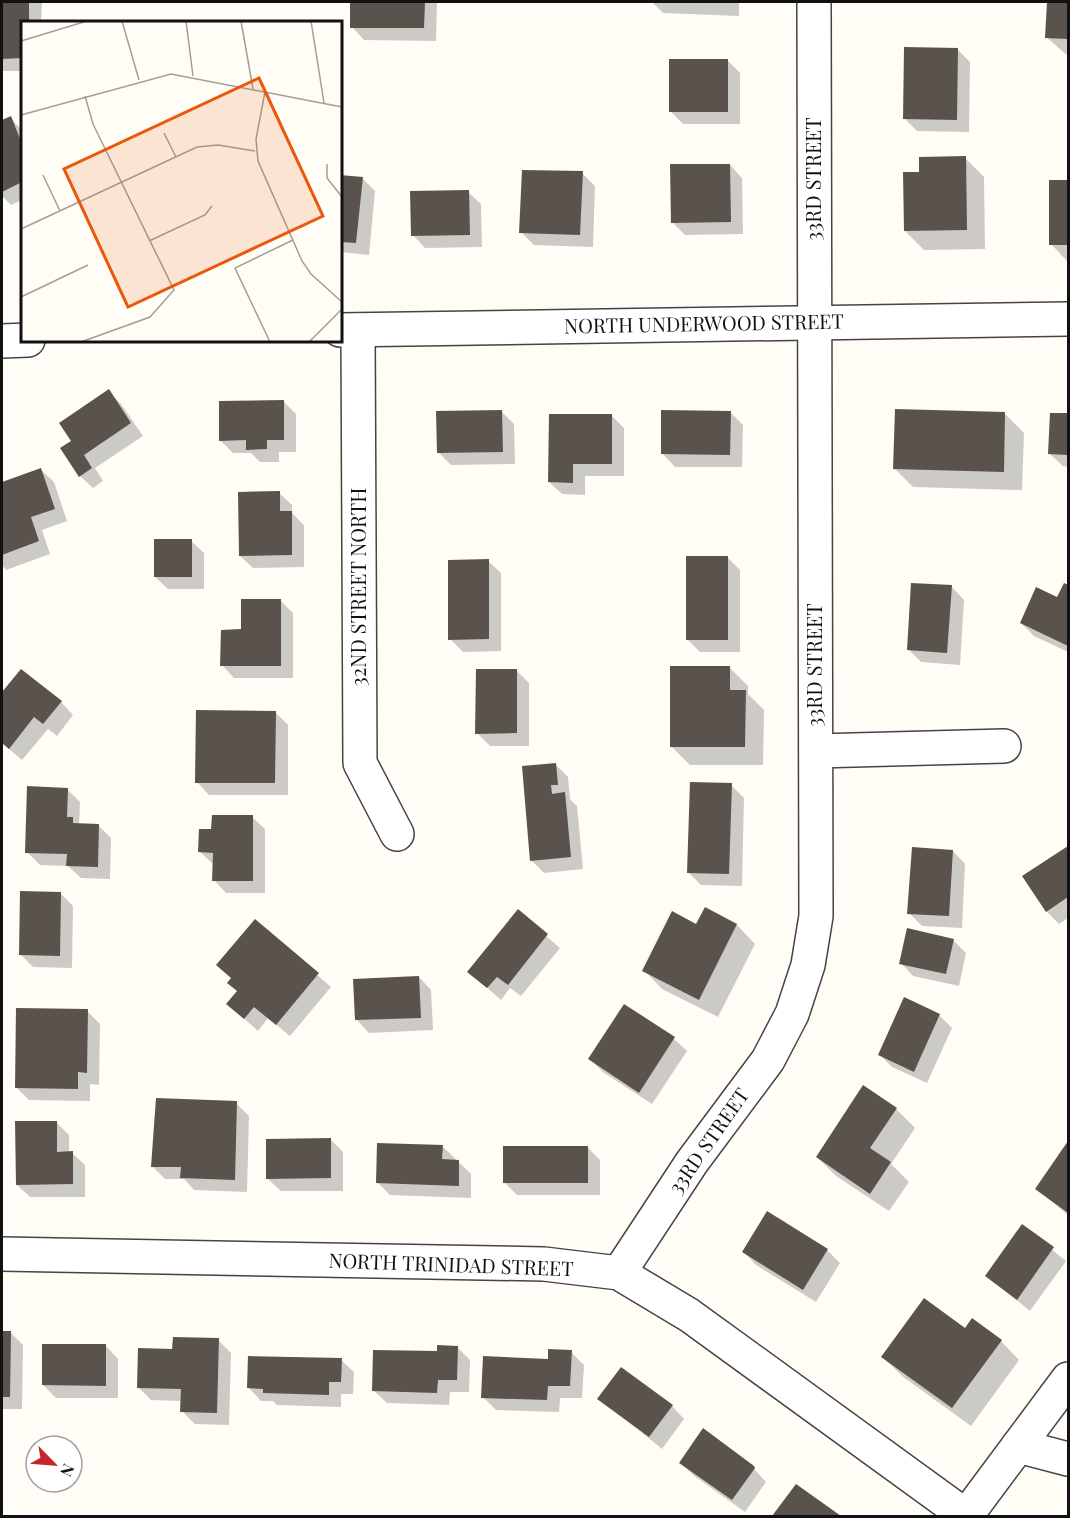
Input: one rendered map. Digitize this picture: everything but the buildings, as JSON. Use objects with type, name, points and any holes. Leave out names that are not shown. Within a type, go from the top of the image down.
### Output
[{"type":"street","name":"33RD STREET","points":[[619,1273],[692,1162],[768,1060],[792,1014],[808,965],[816,916],[814,2]]},
{"type":"street","name":"NORTH UNDERWOOD STREET","points":[[349,330],[1068,320]]},
{"type":"street","name":"32ND STREET NORTH","points":[[349,330],[360,763],[398,834]]},
{"type":"street","points":[[2,341],[21,340]]},
{"type":"street","points":[[816,751],[1004,746]]},
{"type":"street","name":"NORTH TRINIDAD STREET","points":[[2,1254],[544,1264],[619,1273],[689,1315],[966,1516]]},
{"type":"street","points":[[966,1516],[1068,1379]]},
{"type":"street","points":[[1018,1446],[1068,1460]]}]
